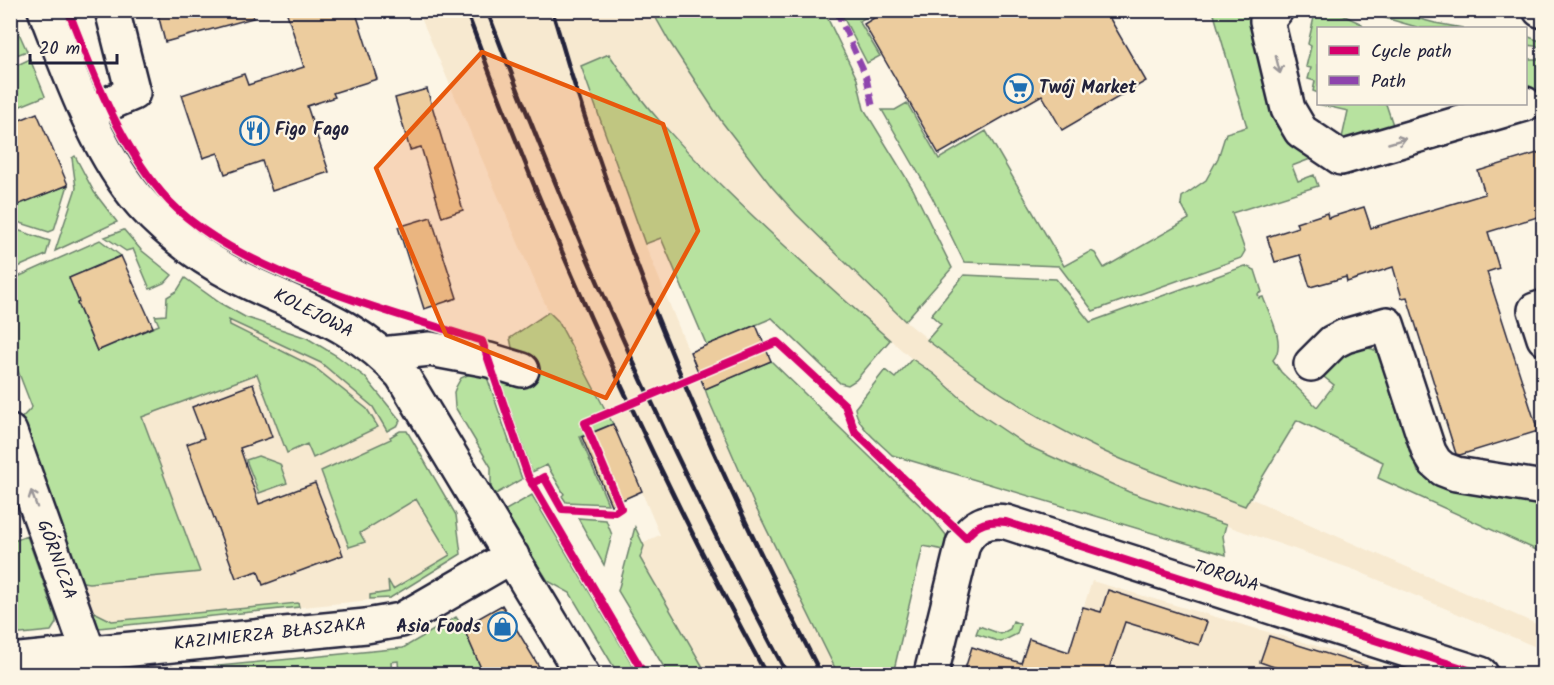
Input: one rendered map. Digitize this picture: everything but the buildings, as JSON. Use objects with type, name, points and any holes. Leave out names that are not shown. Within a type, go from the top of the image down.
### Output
[{"type":"street","name":"KOLEJOWA","points":[[45,10],[87,113],[108,153],[142,204],[170,232],[199,255],[239,278],[313,310],[341,326],[381,354],[395,367],[408,384],[582,675]]},
{"type":"street","points":[[87,113],[133,93],[112,10]]},
{"type":"street","points":[[1269,14],[1288,109],[1301,131],[1341,158],[1518,105]]},
{"type":"street","points":[[1527,102],[1544,98]]},
{"type":"street","points":[[1544,308],[1535,310],[1544,338]]},
{"type":"street","points":[[1311,364],[1333,342],[1345,336],[1388,324],[1424,440],[1435,462],[1443,469],[1456,474],[1544,488]]},
{"type":"street","points":[[381,354],[430,349],[489,360],[522,370]]},
{"type":"street","name":"GÓRNICZA","points":[[10,432],[89,654]]},
{"type":"street","name":"TOROWA","points":[[931,675],[963,544],[973,530],[993,520],[1006,522],[1481,675]]},
{"type":"street","name":"KAZIMIERZA BŁASZAKA","points":[[10,661],[366,626],[401,620],[512,556]]},
{"type":"highlighted area","points":[[482,52],[663,124],[698,231],[606,398],[446,335],[376,168]]},
{"type":"shaded area","points":[[418,11],[652,11],[722,122],[796,214],[905,321],[973,375],[1075,438],[1107,453],[1245,506],[1250,498],[1543,627],[1543,650],[1355,570],[1129,492],[1026,445],[974,410],[934,374],[912,359],[754,218],[655,117],[635,93],[609,54],[581,66],[614,161],[645,244],[720,428],[754,504],[838,674],[707,674],[640,558],[644,542],[660,535],[613,424],[558,321],[549,312],[539,291]]},
{"type":"shaded area","points":[[201,307],[321,363],[373,407],[461,554],[390,598],[99,628],[88,619],[18,424]]},
{"type":"shaded area","points":[[1092,581],[1413,674],[1062,674]]},
{"type":"green space","points":[[652,11],[824,11],[857,79],[864,109],[913,189],[952,268],[905,321],[796,214],[772,187],[722,122]]},
{"type":"green space","points":[[840,11],[878,11],[859,21],[880,56],[867,63]]},
{"type":"green space","points":[[1213,11],[1255,11],[1313,158],[1292,166],[1298,181],[1314,175],[1318,186],[1232,213],[1245,251],[1241,258],[1093,311],[1059,266],[964,262],[932,197],[882,110],[895,110],[907,103],[939,159],[986,131],[1064,266],[1091,251],[1095,253],[1104,268],[1189,219],[1181,204],[1182,197],[1206,180],[1218,158],[1226,133],[1247,127]]},
{"type":"green space","points":[[1309,11],[1334,11],[1362,24],[1363,27],[1317,27],[1317,93],[1313,91],[1315,81],[1308,79],[1311,68],[1306,67],[1311,46],[1308,44],[1315,13]]},
{"type":"green space","points":[[1361,11],[1390,11],[1457,27],[1417,27]]},
{"type":"green space","points":[[18,31],[27,51],[11,57],[11,35]]},
{"type":"green space","points":[[1527,36],[1543,42],[1543,47],[1527,45]]},
{"type":"green space","points":[[609,54],[635,91],[695,160],[828,286],[890,340],[856,380],[848,385],[840,383],[772,318],[707,346],[661,238],[645,244],[581,66]]},
{"type":"green space","points":[[30,59],[45,96],[11,110],[11,68]]},
{"type":"green space","points":[[1527,59],[1543,59],[1543,89],[1527,94]]},
{"type":"green space","points":[[1321,105],[1386,105],[1396,134],[1345,144],[1342,138],[1348,111]]},
{"type":"green space","points":[[75,156],[94,192],[117,222],[55,251],[76,188],[72,158]]},
{"type":"green space","points":[[68,185],[54,230],[49,232],[11,220],[10,207]]},
{"type":"green space","points":[[11,228],[50,241],[46,255],[11,270]]},
{"type":"green space","points":[[124,230],[141,250],[172,275],[166,282],[150,289],[133,249],[126,251],[105,237]]},
{"type":"green space","points":[[100,240],[121,256],[77,304],[97,351],[159,325],[155,316],[166,315],[167,297],[177,291],[185,278],[220,303],[245,317],[307,338],[337,356],[365,377],[400,420],[398,425],[387,431],[373,407],[321,363],[229,320],[230,325],[314,367],[367,409],[378,427],[313,458],[307,444],[287,453],[257,374],[142,417],[200,572],[89,583],[77,581],[15,425],[32,407],[13,358],[11,360],[11,280]]},
{"type":"green space","points":[[1245,266],[1255,270],[1262,292],[1258,294],[1259,298],[1263,297],[1276,329],[1278,346],[1273,360],[1281,372],[1317,407],[1334,385],[1320,374],[1336,355],[1353,347],[1365,347],[1382,354],[1418,472],[1543,500],[1543,553],[1378,478],[1383,462],[1297,420],[1245,506],[1139,467],[1058,428],[1013,401],[927,340],[941,324],[931,315],[964,275],[1056,279],[1090,322]]},
{"type":"green space","points":[[549,312],[558,321],[613,424],[580,437],[608,504],[566,502],[562,496],[564,494],[547,465],[532,472],[499,377],[513,352],[510,338]]},
{"type":"green space","points":[[912,359],[934,374],[974,410],[1026,445],[1129,492],[1226,525],[1223,536],[1226,555],[892,455],[864,428],[855,408],[885,370],[895,378]]},
{"type":"green space","points":[[771,361],[931,516],[946,535],[945,550],[923,546],[893,674],[838,674],[754,504],[710,403],[705,389]]},
{"type":"green space","points":[[472,373],[487,377],[522,479],[494,495],[491,490],[491,467],[455,407],[456,387],[461,378]]},
{"type":"green space","points":[[400,431],[407,431],[456,515],[461,554],[390,598],[370,599],[370,595],[389,592],[388,580],[393,589],[450,555],[416,499],[360,533],[365,542],[349,547],[321,471],[391,439],[390,437]]},
{"type":"green space","points":[[258,456],[280,464],[287,483],[259,493],[246,460]]},
{"type":"green space","points":[[532,495],[638,674],[618,674],[570,593],[548,581],[504,511]]},
{"type":"green space","points":[[578,518],[606,520],[612,535],[604,565]]},
{"type":"green space","points":[[635,527],[644,546],[640,558],[707,674],[668,674],[618,591]]},
{"type":"green space","points":[[27,536],[56,623],[51,631],[11,635],[11,542]]},
{"type":"green space","points":[[298,603],[299,607],[99,628],[88,619],[82,606],[112,621]]},
{"type":"green space","points":[[456,617],[463,627],[484,674],[399,674],[398,661],[391,662],[392,674],[136,674],[403,648]]},
{"type":"green space","points":[[1013,621],[1020,624],[1017,634],[1001,642],[976,634],[979,626],[1001,634],[1010,629]]},
{"type":"railway","points":[[466,10],[532,180],[604,348],[682,512],[766,674]]},
{"type":"railway","points":[[487,10],[554,180],[626,347],[704,512],[787,674]]},
{"type":"railway","points":[[552,10],[606,181],[670,349],[742,514],[821,674]]},
{"type":"marked path","points":[[836,10],[866,76],[873,107]]},
{"type":"cycle path","points":[[68,10],[107,105],[131,150],[161,192],[189,220],[225,244],[310,284],[482,341],[528,476],[644,674]]},
{"type":"cycle path","points":[[532,484],[544,477],[562,509],[615,512],[621,508],[585,423],[777,342],[845,405],[855,432],[966,538],[974,529],[984,524],[1006,522],[1481,674]]},
{"type":"place","name":"Twój Market","points":[[1018,88]]},
{"type":"place","name":"Figo Fago","points":[[254,130]]},
{"type":"place","name":"Asia Foods","points":[[502,627]]}]
